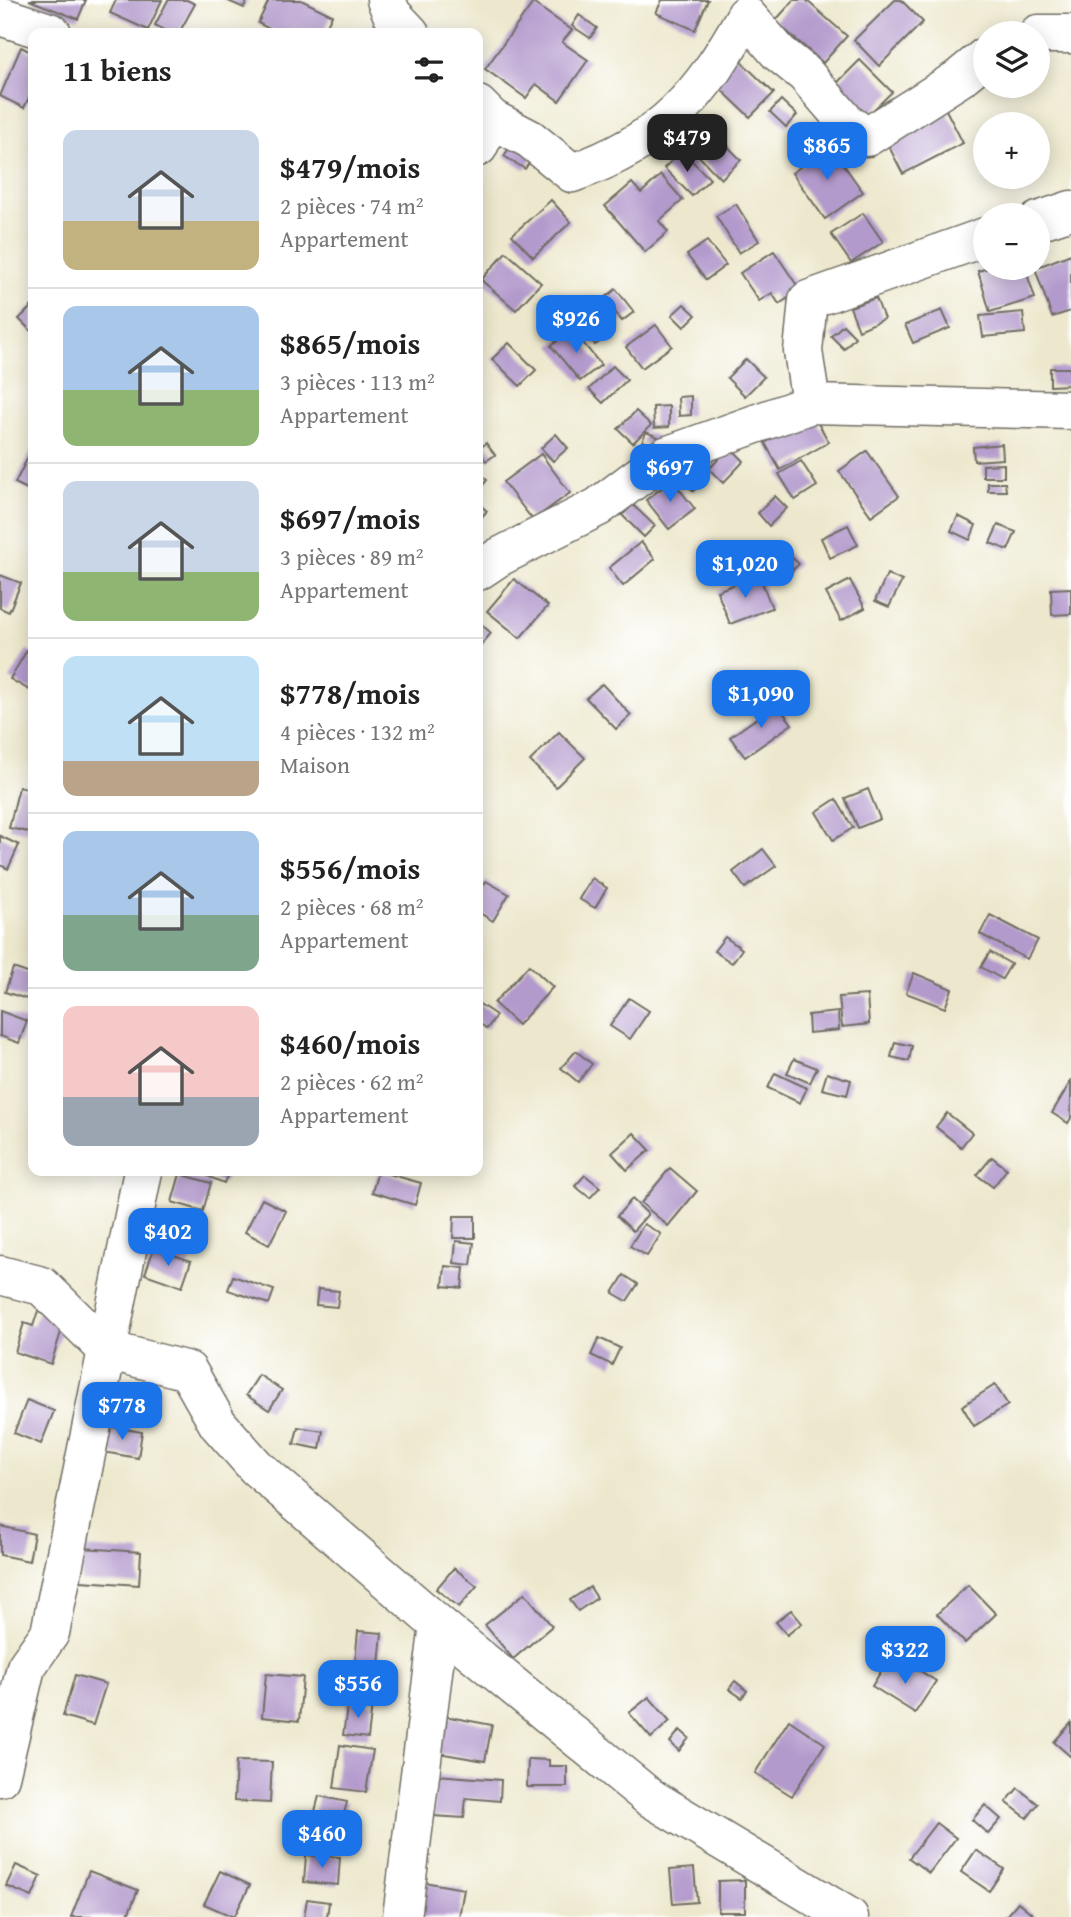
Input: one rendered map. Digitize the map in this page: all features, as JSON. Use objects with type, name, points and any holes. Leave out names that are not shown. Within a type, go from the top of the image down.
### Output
[{"type":"street","points":[[386,0],[392,14],[405,28]]},
{"type":"street","points":[[483,123],[530,139],[572,173],[606,162],[643,142],[689,102],[723,56],[746,15],[779,53],[805,74],[847,123],[867,137],[973,66]]},
{"type":"street","points":[[0,16],[37,28]]},
{"type":"street","points":[[1050,34],[1071,34]]},
{"type":"street","points":[[1050,217],[1071,210]]},
{"type":"street","points":[[811,404],[803,351],[808,300],[973,241]]},
{"type":"street","points":[[483,568],[598,507],[666,456],[811,404],[1071,410]]},
{"type":"street","points":[[0,1777],[13,1660],[50,1633],[142,1176]]},
{"type":"street","points":[[0,1275],[42,1286],[107,1350],[188,1371],[218,1424],[256,1467],[439,1625],[649,1797],[833,1913]]},
{"type":"street","points":[[402,1917],[439,1625]]},
{"type":"building","points":[[29,0],[86,0],[78,19]]},
{"type":"building","points":[[116,0],[162,0],[149,28],[110,13]]},
{"type":"building","points":[[168,0],[187,0],[195,4],[182,28],[161,28],[155,25]]},
{"type":"building","points":[[226,0],[248,0],[244,8]]},
{"type":"building","points":[[269,0],[301,0],[332,15],[326,28],[268,28],[258,23]]},
{"type":"building","points":[[662,0],[708,0],[695,30],[656,13]]},
{"type":"building","points":[[794,0],[806,0],[847,36],[823,63],[775,21]]},
{"type":"building","points":[[895,0],[901,0],[923,22],[879,66],[854,40]]},
{"type":"building","points":[[533,3],[572,30],[562,42],[588,60],[559,101],[536,84],[526,98],[485,69]]},
{"type":"building","points":[[579,15],[597,28],[590,38],[572,26]]},
{"type":"building","points":[[21,47],[28,50],[28,100],[24,108],[0,96]]},
{"type":"building","points":[[736,57],[774,93],[750,117],[712,81]]},
{"type":"building","points":[[860,60],[892,92],[864,119],[832,88]]},
{"type":"building","points":[[781,100],[797,115],[786,127],[770,112]]},
{"type":"building","points":[[945,108],[963,143],[903,174],[885,139]]},
{"type":"building","points":[[708,126],[741,160],[721,179],[688,145]]},
{"type":"building","points":[[515,139],[536,152],[525,169],[504,156]]},
{"type":"building","points":[[830,146],[863,192],[825,219],[792,173]]},
{"type":"building","points":[[682,151],[710,179],[692,196],[664,168]]},
{"type":"building","points":[[661,175],[683,200],[659,221],[668,232],[645,252],[605,206],[632,183],[641,193]]},
{"type":"building","points":[[551,200],[571,222],[533,257],[512,235]]},
{"type":"building","points":[[736,204],[759,241],[739,253],[716,216]]},
{"type":"building","points":[[863,213],[883,242],[851,263],[831,234]]},
{"type":"building","points":[[707,241],[726,265],[706,280],[687,255]]},
{"type":"building","points":[[774,251],[800,290],[779,304],[772,293],[759,301],[740,273]]},
{"type":"building","points":[[506,252],[541,283],[516,310],[483,282],[483,278]]},
{"type":"building","points":[[1071,254],[1071,311],[1052,317],[1039,280],[1050,280],[1050,262]]},
{"type":"building","points":[[981,280],[1029,280],[1035,298],[990,312]]},
{"type":"building","points":[[616,289],[634,312],[622,321],[604,299]]},
{"type":"building","points":[[876,298],[884,319],[859,330],[850,307]]},
{"type":"building","points":[[684,304],[696,315],[684,327],[672,315]]},
{"type":"building","points":[[597,309],[613,333],[595,345],[579,322]]},
{"type":"building","points":[[28,310],[28,328],[19,319]]},
{"type":"building","points":[[942,310],[950,328],[913,343],[905,325]]},
{"type":"building","points":[[1023,312],[1025,333],[983,337],[980,316]]},
{"type":"building","points":[[656,325],[672,346],[642,368],[626,347]]},
{"type":"building","points":[[843,325],[855,337],[844,349],[831,336]]},
{"type":"building","points":[[572,329],[601,365],[580,381],[551,346]]},
{"type":"building","points":[[509,343],[536,370],[520,386],[492,359]]},
{"type":"building","points":[[746,359],[764,377],[745,396],[727,378]]},
{"type":"building","points":[[613,366],[627,380],[603,403],[589,389]]},
{"type":"building","points":[[1050,368],[1070,368],[1070,385],[1050,386]]},
{"type":"building","points":[[691,396],[691,415],[679,416],[678,397]]},
{"type":"building","points":[[669,406],[669,427],[654,428],[653,407]]},
{"type":"building","points":[[636,411],[651,425],[633,443],[618,429]]},
{"type":"building","points":[[813,415],[829,442],[780,470],[765,443]]},
{"type":"building","points":[[646,432],[658,437],[653,447],[642,442]]},
{"type":"building","points":[[556,434],[568,448],[553,461],[541,448]]},
{"type":"building","points":[[486,443],[495,455],[486,461],[483,457],[483,446]]},
{"type":"building","points":[[1002,444],[1003,459],[974,461],[973,447]]},
{"type":"building","points":[[730,447],[744,461],[723,483],[709,469]]},
{"type":"building","points":[[867,451],[899,496],[871,516],[839,471]]},
{"type":"building","points":[[541,454],[570,493],[533,520],[503,482]]},
{"type":"building","points":[[28,457],[28,490],[15,483]]},
{"type":"building","points":[[801,461],[817,486],[795,500],[779,474]]},
{"type":"building","points":[[690,463],[706,478],[693,491],[678,475]]},
{"type":"building","points":[[1004,464],[1004,477],[983,477],[983,465]]},
{"type":"building","points":[[672,480],[695,509],[669,529],[646,500]]},
{"type":"building","points":[[988,483],[1005,483],[1006,491],[988,491]]},
{"type":"building","points":[[775,496],[787,508],[769,526],[758,513]]},
{"type":"building","points":[[633,505],[655,526],[644,537],[622,515]]},
{"type":"building","points":[[958,516],[976,525],[970,540],[951,531]]},
{"type":"building","points":[[848,525],[858,545],[830,558],[821,538]]},
{"type":"building","points":[[998,525],[1016,532],[1008,550],[990,543]]},
{"type":"building","points":[[641,542],[655,559],[623,586],[609,568]]},
{"type":"building","points":[[786,552],[799,564],[785,577],[772,565]]},
{"type":"building","points":[[887,574],[902,581],[889,607],[875,601]]},
{"type":"building","points":[[0,575],[21,583],[9,612],[0,608]]},
{"type":"building","points":[[759,575],[772,608],[730,624],[717,591]]},
{"type":"building","points":[[514,579],[548,606],[520,638],[487,611]]},
{"type":"building","points":[[850,580],[865,608],[841,621],[826,593]]},
{"type":"building","points":[[1071,588],[1071,614],[1052,615],[1051,589]]},
{"type":"building","points":[[483,626],[491,633],[483,643]]},
{"type":"building","points":[[27,650],[28,650],[28,689],[10,679]]},
{"type":"building","points":[[602,684],[631,715],[616,729],[586,698]]},
{"type":"building","points":[[777,704],[792,724],[745,757],[730,737]]},
{"type":"building","points":[[559,732],[585,758],[556,787],[530,761]]},
{"type":"building","points":[[19,787],[28,789],[28,832],[9,828]]},
{"type":"building","points":[[868,789],[880,819],[858,828],[845,798]]},
{"type":"building","points":[[836,799],[853,828],[833,840],[816,812]]},
{"type":"building","points":[[0,836],[19,845],[8,869],[0,865]]},
{"type":"building","points":[[763,849],[776,866],[745,888],[733,872]]},
{"type":"building","points":[[592,878],[607,888],[595,908],[579,899]]},
{"type":"building","points":[[486,881],[509,894],[493,921],[483,915],[483,886]]},
{"type":"building","points":[[990,915],[1038,940],[1027,959],[980,934]]},
{"type":"building","points":[[725,937],[742,949],[732,963],[714,951]]},
{"type":"building","points":[[990,952],[1011,964],[1002,979],[981,967]]},
{"type":"building","points":[[529,965],[553,987],[518,1025],[494,1003]]},
{"type":"building","points":[[13,968],[28,973],[28,999],[5,992]]},
{"type":"building","points":[[914,973],[952,989],[945,1008],[906,993]]},
{"type":"building","points":[[867,995],[869,1024],[842,1027],[839,997]]},
{"type":"building","points":[[629,998],[649,1011],[630,1039],[610,1026]]},
{"type":"building","points":[[483,1006],[496,1015],[487,1029],[483,1026]]},
{"type":"building","points":[[0,1011],[27,1021],[19,1043],[0,1036]]},
{"type":"building","points":[[838,1012],[839,1030],[809,1033],[808,1015]]},
{"type":"building","points":[[895,1042],[912,1046],[909,1061],[891,1057]]},
{"type":"building","points":[[576,1051],[592,1064],[578,1082],[561,1068]]},
{"type":"building","points":[[794,1059],[817,1068],[810,1083],[787,1073]]},
{"type":"building","points":[[775,1073],[807,1088],[800,1103],[768,1088]]},
{"type":"building","points":[[827,1073],[851,1080],[847,1095],[822,1089]]},
{"type":"building","points":[[1071,1081],[1071,1118],[1068,1123],[1052,1113]]},
{"type":"building","points":[[947,1113],[972,1133],[961,1147],[936,1127]]},
{"type":"building","points":[[634,1133],[650,1150],[627,1170],[612,1153]]},
{"type":"building","points":[[992,1157],[1007,1169],[993,1187],[977,1175]]},
{"type":"building","points":[[670,1168],[697,1191],[668,1226],[641,1203]]},
{"type":"building","points":[[585,1175],[600,1187],[590,1198],[575,1186]]},
{"type":"building","points":[[179,1176],[211,1183],[203,1211],[172,1202]]},
{"type":"building","points":[[207,1176],[227,1176],[224,1183]]},
{"type":"building","points":[[377,1176],[396,1176],[421,1183],[415,1205],[372,1192]]},
{"type":"building","points":[[262,1199],[286,1211],[269,1245],[245,1232]]},
{"type":"building","points":[[632,1199],[648,1214],[633,1231],[617,1216]]},
{"type":"building","points":[[454,1216],[475,1216],[475,1238],[453,1238]]},
{"type":"building","points":[[644,1224],[661,1234],[647,1256],[630,1246]]},
{"type":"building","points":[[456,1241],[474,1243],[471,1265],[454,1263]]},
{"type":"building","points":[[154,1248],[191,1261],[182,1287],[145,1274]]},
{"type":"building","points":[[445,1266],[464,1268],[462,1288],[443,1286]]},
{"type":"building","points":[[624,1275],[638,1284],[627,1301],[613,1293]]},
{"type":"building","points":[[233,1276],[274,1290],[269,1304],[228,1290]]},
{"type":"building","points":[[318,1289],[339,1291],[337,1307],[316,1305]]},
{"type":"building","points":[[40,1305],[67,1313],[51,1364],[15,1352],[24,1323],[33,1326]]},
{"type":"building","points":[[599,1338],[620,1348],[612,1365],[591,1355]]},
{"type":"building","points":[[259,1375],[282,1390],[269,1410],[246,1395]]},
{"type":"building","points":[[995,1385],[1008,1405],[974,1426],[962,1406]]},
{"type":"building","points":[[27,1400],[54,1411],[41,1444],[14,1433]]},
{"type":"building","points":[[107,1426],[142,1432],[138,1458],[103,1452]]},
{"type":"building","points":[[298,1427],[323,1431],[320,1449],[294,1444]]},
{"type":"building","points":[[0,1526],[34,1534],[29,1561],[0,1555]]},
{"type":"building","points":[[83,1548],[141,1552],[139,1585],[81,1581]]},
{"type":"building","points":[[454,1568],[477,1586],[459,1607],[436,1589]]},
{"type":"building","points":[[968,1585],[996,1614],[965,1643],[937,1614]]},
{"type":"building","points":[[590,1587],[597,1598],[578,1611],[570,1600]]},
{"type":"building","points":[[525,1593],[552,1626],[513,1659],[485,1625]]},
{"type":"building","points":[[791,1610],[802,1623],[787,1635],[776,1622]]},
{"type":"building","points":[[358,1631],[382,1633],[378,1676],[354,1673]]},
{"type":"building","points":[[887,1662],[905,1674],[911,1665],[936,1681],[915,1713],[872,1686]]},
{"type":"building","points":[[266,1674],[303,1677],[299,1721],[262,1717]]},
{"type":"building","points":[[75,1675],[106,1684],[93,1725],[63,1716]]},
{"type":"building","points":[[735,1681],[747,1691],[742,1698],[729,1689]]},
{"type":"building","points":[[649,1697],[670,1721],[651,1738],[629,1713]]},
{"type":"building","points":[[348,1701],[372,1704],[368,1738],[343,1735]]},
{"type":"building","points":[[444,1716],[492,1725],[485,1761],[438,1753]]},
{"type":"building","points":[[789,1720],[825,1744],[792,1796],[755,1773]]},
{"type":"building","points":[[1071,1723],[1071,1757],[1054,1742]]},
{"type":"building","points":[[680,1730],[689,1738],[679,1751],[670,1742]]},
{"type":"building","points":[[340,1745],[373,1750],[366,1792],[334,1788]]},
{"type":"building","points":[[528,1759],[549,1760],[549,1766],[567,1766],[567,1787],[527,1787]]},
{"type":"building","points":[[236,1761],[272,1762],[270,1803],[234,1801]]},
{"type":"building","points":[[436,1775],[501,1780],[500,1801],[466,1798],[464,1818],[433,1816]]},
{"type":"building","points":[[1018,1788],[1038,1804],[1027,1818],[1006,1802]]},
{"type":"building","points":[[319,1796],[347,1802],[342,1822],[314,1815]]},
{"type":"building","points":[[985,1805],[1001,1819],[988,1834],[972,1820]]},
{"type":"building","points":[[936,1823],[956,1838],[929,1873],[909,1858]]},
{"type":"building","points":[[976,1850],[1004,1869],[989,1891],[961,1872]]},
{"type":"building","points":[[306,1855],[340,1857],[338,1885],[304,1882]]},
{"type":"building","points":[[16,1865],[41,1876],[32,1897],[6,1886]]},
{"type":"building","points":[[694,1868],[697,1902],[673,1904],[670,1870]]},
{"type":"building","points":[[89,1871],[138,1890],[127,1917],[71,1917]]},
{"type":"building","points":[[220,1871],[250,1885],[234,1917],[204,1904]]},
{"type":"building","points":[[745,1880],[745,1912],[718,1912],[718,1881]]},
{"type":"building","points":[[424,1882],[464,1889],[459,1917],[417,1917]]},
{"type":"building","points":[[307,1899],[329,1902],[327,1917],[304,1917]]},
{"type":"building","points":[[1018,1902],[1036,1917],[1005,1917]]}]
